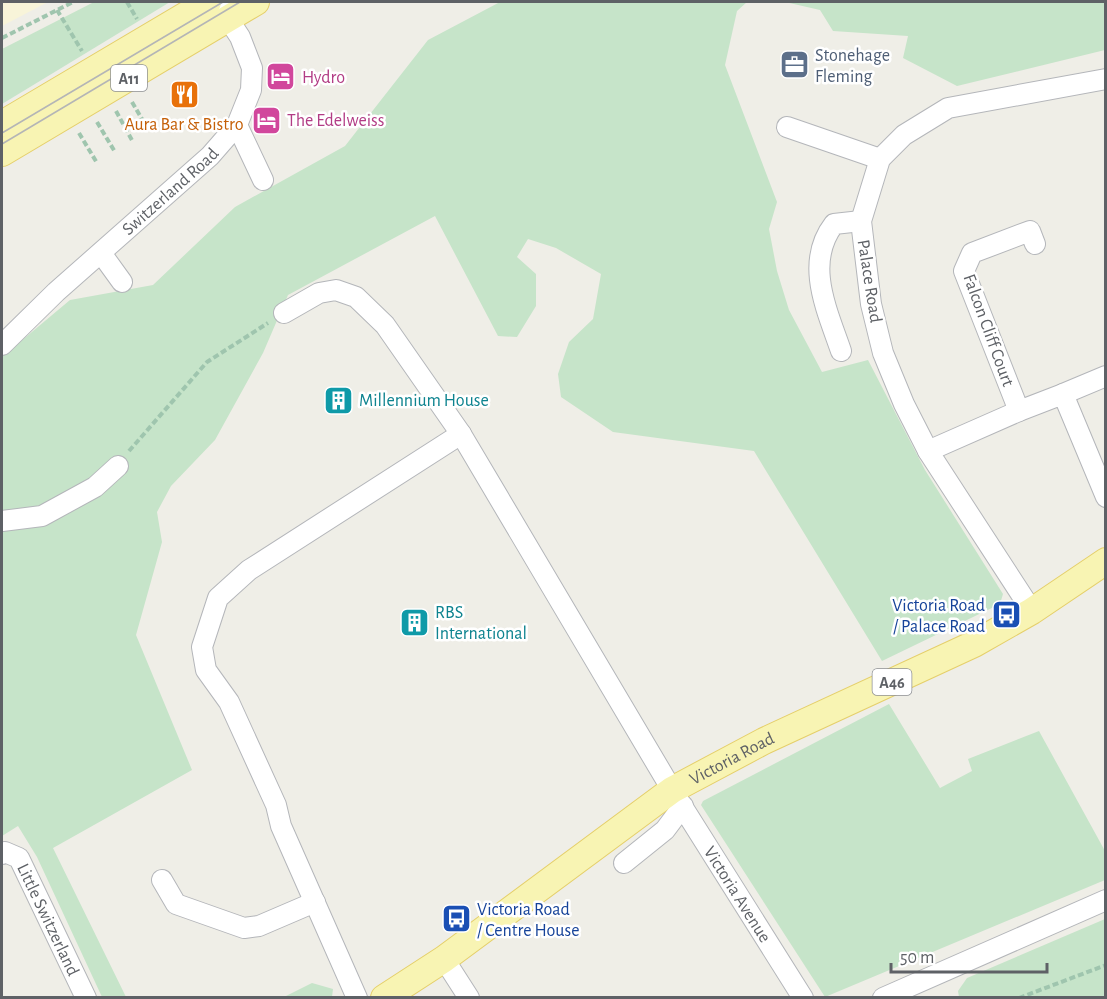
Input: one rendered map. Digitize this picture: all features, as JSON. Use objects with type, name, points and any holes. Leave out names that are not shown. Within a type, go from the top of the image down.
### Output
[{"type":"main road","name":"A11","points":[[2,124],[208,2]]},
{"type":"main road","name":"A11","points":[[2,153],[222,10],[256,2]]},
{"type":"main road","name":"Victoria Road","points":[[384,998],[764,741],[974,644],[1032,611],[1106,561]]},
{"type":"street","name":"Switzerland Road","points":[[2,345],[210,156],[237,125],[251,90],[252,68],[240,37],[222,10]]},
{"type":"street","name":"Palace Road","points":[[1032,611],[928,451],[904,404],[883,352],[871,304],[861,221],[880,159],[904,135],[948,108],[1106,79]]},
{"type":"street","points":[[237,125],[263,180]]},
{"type":"street","points":[[787,127],[880,159]]},
{"type":"street","points":[[841,351],[822,293],[818,262],[824,237],[834,225],[861,221]]},
{"type":"street","name":"Falcon Cliff Court","points":[[1019,411],[964,271],[972,253],[1030,231],[1035,244]]},
{"type":"street","points":[[101,253],[122,282]]},
{"type":"street","name":"Victoria Avenue","points":[[284,313],[319,293],[336,290],[356,297],[385,325],[461,434],[677,798],[803,998]]},
{"type":"street","name":"Falcon Cliff Court","points":[[928,451],[1106,376]]},
{"type":"street","points":[[1063,394],[1106,496]]},
{"type":"street","points":[[357,998],[281,826],[276,805],[229,702],[206,670],[202,647],[218,598],[249,570],[461,434]]},
{"type":"street","points":[[2,521],[42,516],[96,487],[118,466]]},
{"type":"street","points":[[624,863],[665,830],[677,798]]},
{"type":"street","name":"Little Switzerland","points":[[2,854],[5,852],[20,858],[86,998]]},
{"type":"street","points":[[162,879],[176,904],[244,928],[259,926],[315,902]]},
{"type":"street","points":[[883,998],[925,989],[1106,900]]},
{"type":"street","points":[[444,959],[469,998]]},
{"type":"path","points":[[2,38],[73,2]]},
{"type":"path","points":[[127,2],[141,24]]},
{"type":"path","points":[[57,10],[86,57]]},
{"type":"path","points":[[139,113],[142,119]]},
{"type":"path","points":[[122,123],[133,142]]},
{"type":"path","points":[[104,133],[115,152]]},
{"type":"path","points":[[84,141],[97,163]]},
{"type":"path","points":[[118,466],[207,362],[284,313]]},
{"type":"path","points":[[1019,998],[1106,966]]},
{"type":"green space","points":[[94,2],[170,2],[2,104],[2,49]]},
{"type":"green space","points":[[500,2],[747,2],[737,11],[725,65],[777,202],[769,229],[777,271],[789,310],[822,372],[868,360],[925,470],[1003,594],[1000,604],[882,661],[754,451],[613,432],[561,397],[558,374],[569,342],[593,319],[601,274],[556,248],[528,239],[517,257],[536,274],[536,306],[517,337],[498,336],[435,216],[288,295],[263,353],[215,440],[171,486],[157,512],[162,542],[136,635],[192,770],[53,848],[126,997],[102,997],[37,857],[18,826],[2,836],[2,357],[70,300],[153,285],[235,207],[345,146],[428,40]]},
{"type":"green space","points":[[785,2],[1105,2],[1105,50],[957,86],[903,58],[908,36],[833,31],[820,10]]},
{"type":"green space","points":[[889,704],[940,788],[972,771],[968,759],[1039,731],[1105,851],[1105,880],[825,997],[701,805],[703,801]]},
{"type":"green space","points":[[1105,919],[1105,997],[959,997],[958,991],[967,978]]},
{"type":"green space","points":[[312,983],[333,989],[332,997],[284,997]]},
{"type":"sand","points":[[2,2],[48,2],[2,26]]},
{"type":"tram line","points":[[2,133],[223,2]]},
{"type":"tram line","points":[[2,144],[240,2]]},
{"type":"place","name":"Stonehage Fleming","points":[[794,65]]},
{"type":"place","name":"Hydro","points":[[281,77]]},
{"type":"place","name":"Aura Bar & Bistro","points":[[184,95]]},
{"type":"place","name":"The Edelweiss","points":[[266,120]]},
{"type":"place","name":"Millennium House","points":[[338,400]]},
{"type":"place","name":"Victoria Road / Palace Road","points":[[1006,615]]},
{"type":"place","name":"RBS International","points":[[414,622]]},
{"type":"place","name":"Victoria Road / Centre House","points":[[456,919]]}]
